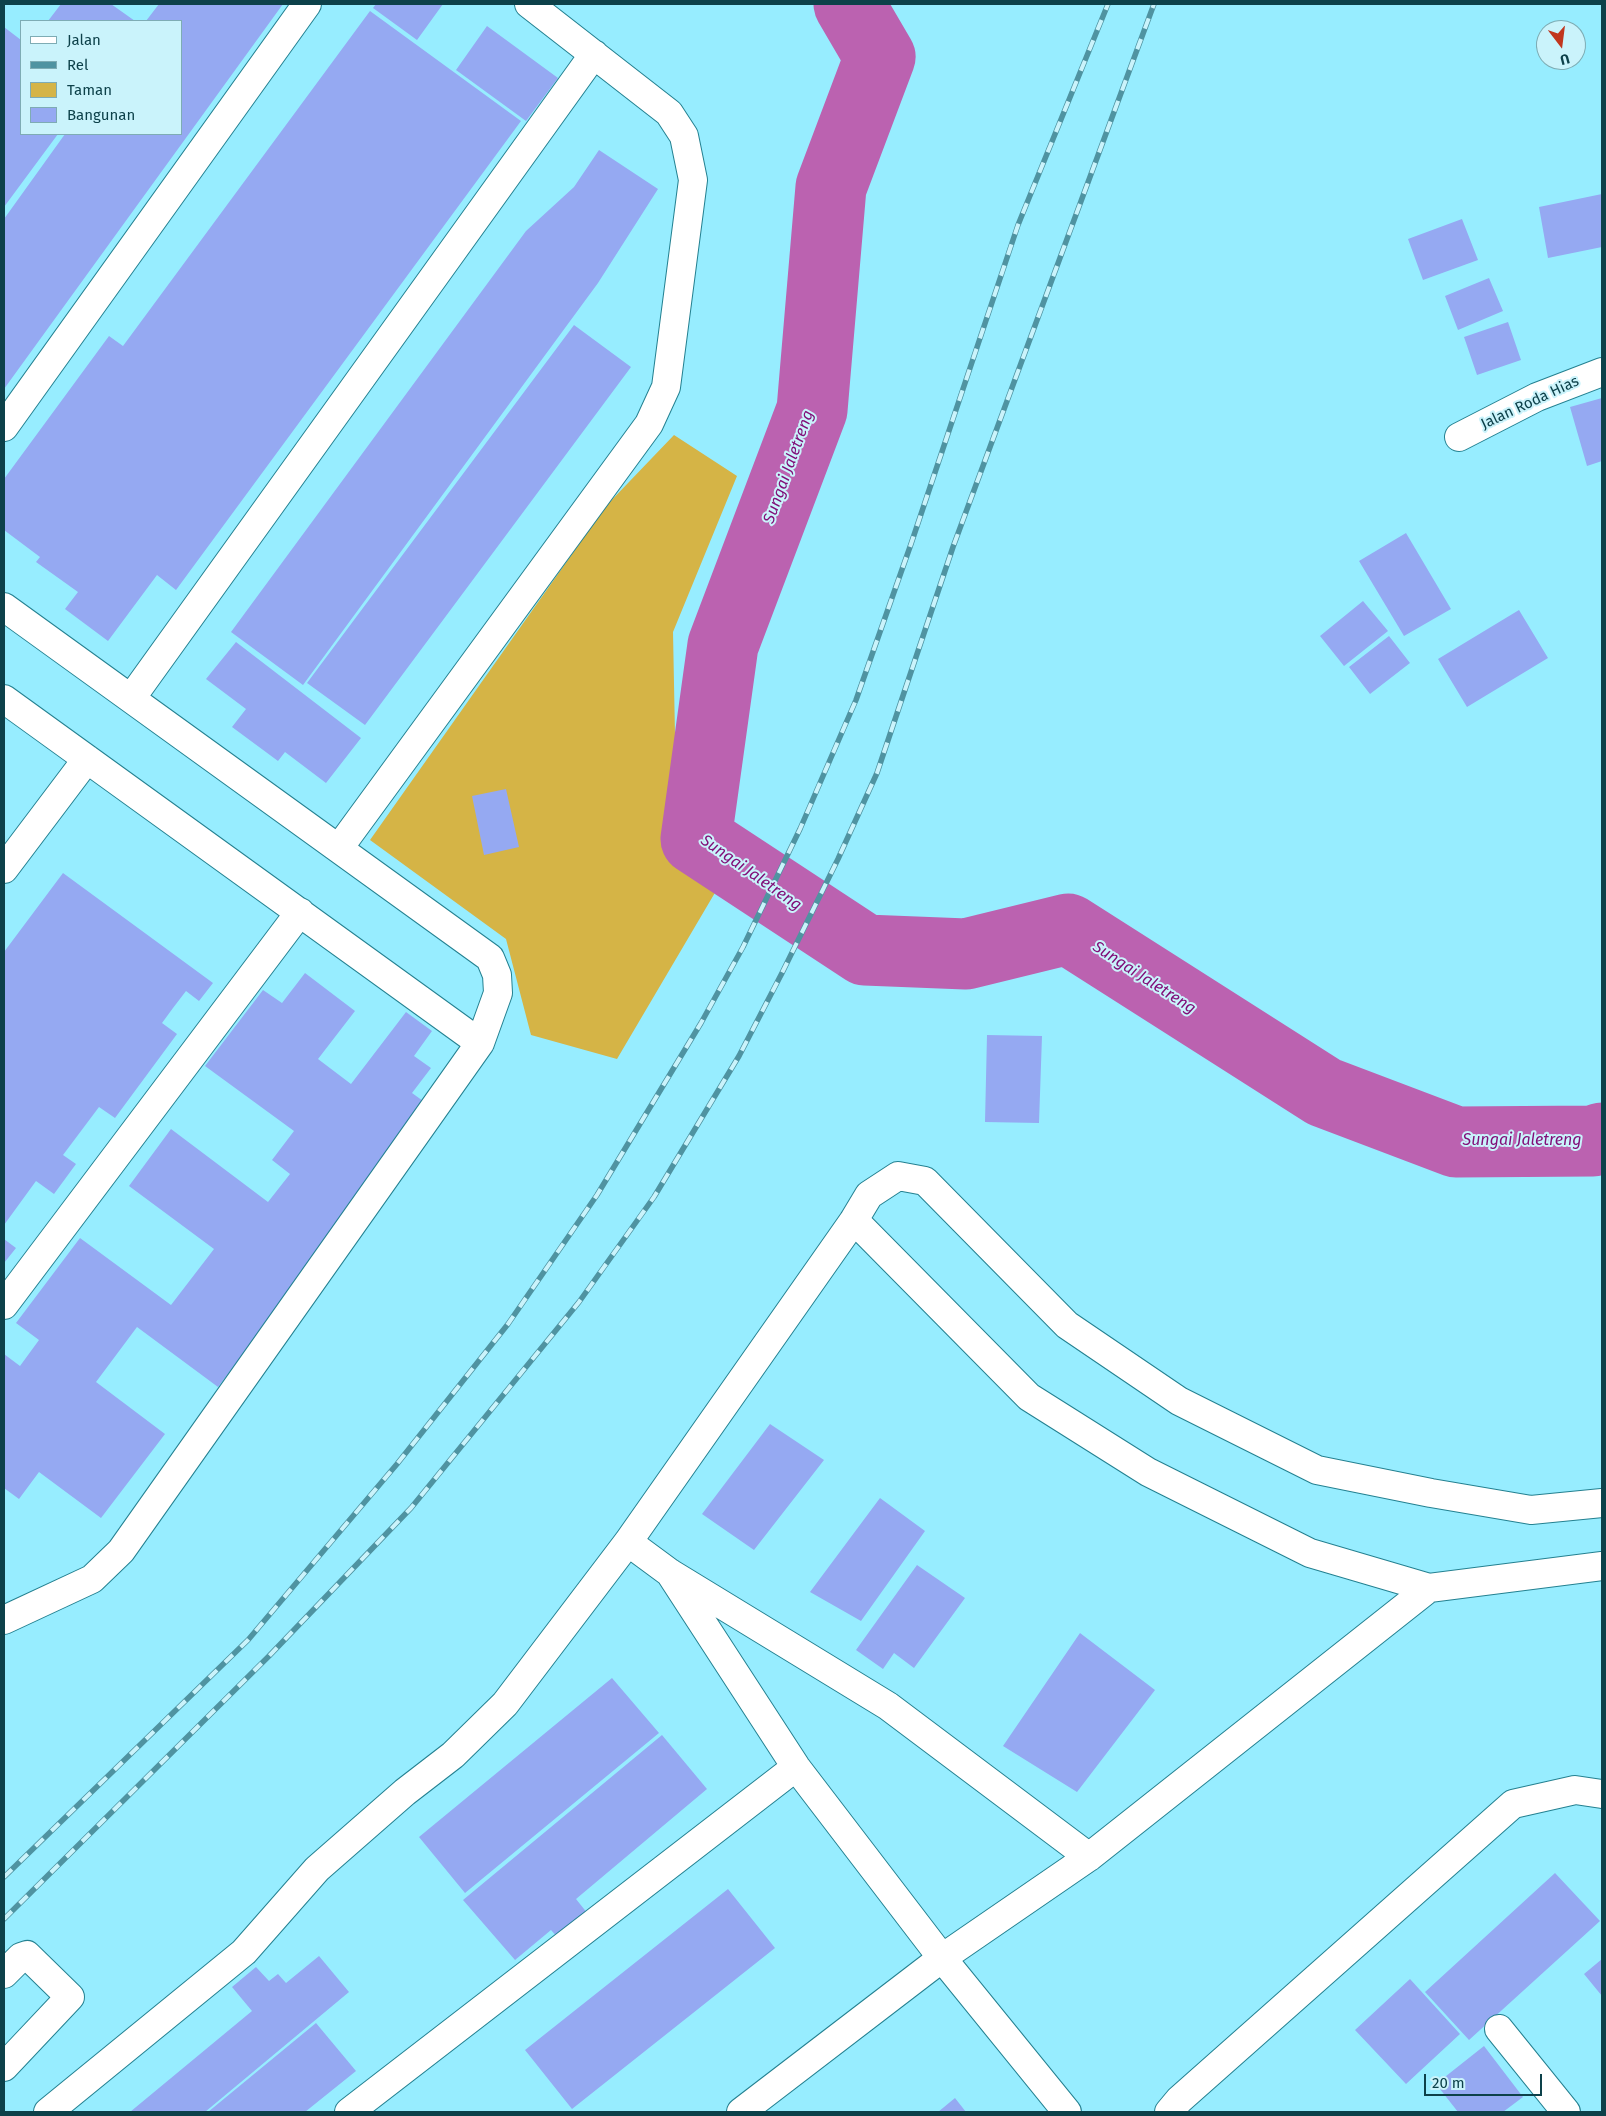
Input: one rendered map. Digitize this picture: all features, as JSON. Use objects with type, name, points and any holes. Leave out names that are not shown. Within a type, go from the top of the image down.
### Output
[{"type":"street","points":[[4,427],[307,4]]},
{"type":"street","points":[[340,848],[649,424],[666,387],[693,180],[684,136],[669,113],[529,4]]},
{"type":"street","points":[[132,697],[594,54]]},
{"type":"street","name":"Jalan Roda Hias","points":[[1459,437],[1537,397],[1602,372]]},
{"type":"street","points":[[4,607],[132,697],[490,958],[497,976],[498,994],[480,1043],[121,1551],[92,1579],[4,1620]]},
{"type":"street","points":[[4,699],[480,1043]]},
{"type":"street","points":[[4,869],[87,759]]},
{"type":"street","points":[[4,1305],[300,912]]},
{"type":"street","points":[[48,2112],[244,1952],[316,1869],[405,1792],[453,1755],[505,1704],[628,1542],[854,1220],[869,1194],[898,1176],[925,1181],[1067,1325],[1179,1401],[1317,1470],[1431,1494],[1531,1510],[1602,1503]]},
{"type":"street","points":[[854,1220],[1030,1396],[1132,1462],[1310,1553],[1429,1588],[1602,1566]]},
{"type":"street","points":[[628,1542],[670,1573],[888,1706],[1089,1857]]},
{"type":"street","points":[[670,1573],[796,1767],[942,1958],[1067,2112]]},
{"type":"street","points":[[741,2112],[942,1958],[1089,1857],[1429,1588]]},
{"type":"street","points":[[349,2112],[796,1767]]},
{"type":"street","points":[[1179,2108],[1513,1804],[1575,1790],[1602,1794]]},
{"type":"street","points":[[4,1974],[21,1957],[27,1955],[70,1997],[4,2067]]},
{"type":"street","points":[[1500,2029],[1566,2112]]},
{"type":"green space","points":[[674,435],[737,476],[673,632],[677,838],[716,891],[617,1059],[531,1035],[506,939],[370,840],[606,506]]},
{"type":"building","points":[[61,4],[111,4],[134,20],[49,20]]},
{"type":"building","points":[[159,4],[283,4],[4,389],[4,219],[64,135],[182,135],[182,20],[147,20]]},
{"type":"building","points":[[376,4],[443,4],[417,40],[373,8]]},
{"type":"building","points":[[370,11],[521,121],[176,590],[157,575],[108,641],[65,609],[78,592],[36,562],[40,557],[4,530],[4,479],[109,336],[123,346]]},
{"type":"building","points":[[487,26],[558,78],[526,121],[456,70]]},
{"type":"building","points":[[4,27],[20,39],[20,135],[57,135],[4,207]]},
{"type":"building","points":[[599,150],[658,189],[598,283],[303,685],[231,632],[526,231],[574,187]]},
{"type":"building","points":[[1602,194],[1602,247],[1548,258],[1539,207]]},
{"type":"building","points":[[1462,219],[1478,260],[1423,280],[1408,239]]},
{"type":"building","points":[[1489,278],[1503,311],[1458,330],[1445,296]]},
{"type":"building","points":[[1508,322],[1521,360],[1477,375],[1464,337]]},
{"type":"building","points":[[574,325],[631,367],[365,725],[307,683]]},
{"type":"building","points":[[1602,398],[1602,461],[1587,466],[1570,407]]},
{"type":"building","points":[[1406,533],[1451,609],[1404,636],[1359,561]]},
{"type":"building","points":[[1363,601],[1388,631],[1344,666],[1320,636]]},
{"type":"building","points":[[1519,610],[1548,658],[1467,707],[1438,659]]},
{"type":"building","points":[[1389,636],[1410,663],[1370,694],[1349,667]]},
{"type":"building","points":[[236,642],[361,738],[326,783],[285,752],[278,761],[232,727],[246,709],[206,679]]},
{"type":"building","points":[[506,789],[519,847],[484,855],[472,796]]},
{"type":"building","points":[[63,873],[213,983],[199,1001],[186,991],[173,1008],[162,1023],[177,1034],[115,1118],[99,1107],[63,1155],[76,1164],[54,1194],[36,1181],[4,1225],[4,952]]},
{"type":"building","points":[[305,973],[355,1011],[318,1059],[351,1084],[406,1012],[432,1031],[414,1056],[431,1068],[412,1093],[430,1106],[218,1387],[137,1327],[96,1382],[165,1434],[101,1518],[39,1472],[19,1499],[4,1488],[4,1354],[20,1366],[39,1340],[16,1323],[80,1238],[171,1305],[214,1249],[129,1186],[171,1129],[268,1202],[290,1174],[272,1160],[294,1131],[205,1066],[263,990],[282,1003]]},
{"type":"building","points":[[987,1035],[1042,1036],[1039,1123],[985,1122]]},
{"type":"building","points":[[4,1239],[16,1248],[4,1263]]},
{"type":"building","points":[[770,1424],[824,1460],[754,1550],[702,1514]]},
{"type":"building","points":[[880,1498],[925,1531],[861,1621],[810,1592]]},
{"type":"building","points":[[917,1565],[965,1598],[914,1668],[894,1653],[883,1669],[856,1650]]},
{"type":"building","points":[[1080,1633],[1155,1690],[1077,1792],[1003,1746]]},
{"type":"building","points":[[612,1678],[659,1733],[465,1893],[419,1837]]},
{"type":"building","points":[[662,1735],[707,1789],[576,1899],[588,1914],[558,1938],[551,1930],[515,1960],[463,1900]]},
{"type":"building","points":[[1555,1873],[1600,1921],[1469,2040],[1425,1992]]},
{"type":"building","points":[[728,1889],[775,1948],[572,2109],[525,2050]]},
{"type":"building","points":[[319,1956],[349,1992],[205,2112],[130,2112],[252,2011],[232,1987],[256,1967],[269,1981],[278,1974],[286,1983]]},
{"type":"building","points":[[1602,1959],[1602,1996],[1584,1974]]},
{"type":"building","points":[[1410,1979],[1460,2034],[1406,2084],[1355,2030]]},
{"type":"building","points":[[316,2023],[356,2071],[305,2112],[208,2112]]},
{"type":"building","points":[[1484,2046],[1523,2097],[1503,2112],[1458,2112],[1436,2084]]},
{"type":"building","points":[[955,2098],[966,2112],[938,2112]]},
{"type":"waterway","name":"Sungai Jaletreng","points":[[849,4],[880,57],[831,187],[812,410],[723,645],[696,839],[865,950],[966,954],[1068,929],[1324,1092],[1456,1142],[1593,1141],[1602,1138]]},
{"type":"railway","points":[[4,1877],[248,1640],[397,1464],[508,1324],[597,1195],[701,1023],[743,947],[800,829],[856,700],[911,544],[1018,225],[1108,4]]},
{"type":"railway","points":[[4,1919],[269,1656],[411,1508],[579,1302],[654,1197],[739,1056],[838,859],[877,773],[953,547],[1154,4]]}]
